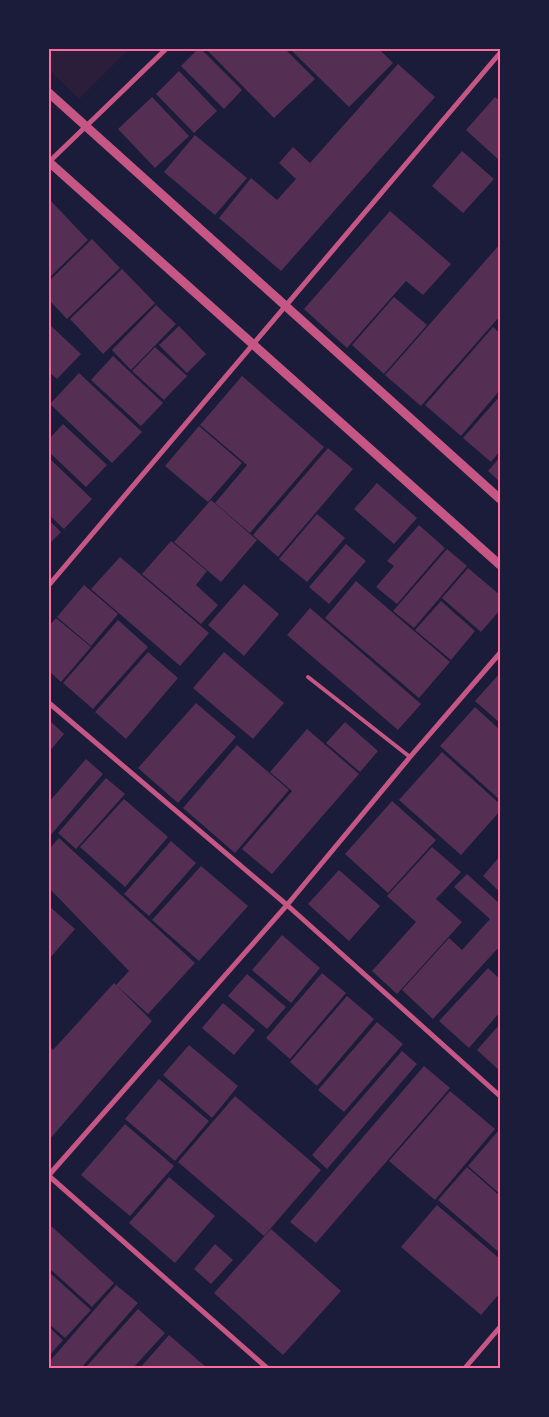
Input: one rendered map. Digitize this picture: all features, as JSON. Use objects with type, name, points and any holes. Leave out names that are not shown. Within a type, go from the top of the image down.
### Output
[{"type":"street","points":[[166,49],[49,162],[500,565]]},
{"type":"street","points":[[49,585],[500,53]]},
{"type":"street","points":[[49,93],[500,499]]},
{"type":"street","points":[[267,1368],[49,1176],[287,905],[500,652]]},
{"type":"street","points":[[49,703],[287,905],[500,1096]]},
{"type":"street","points":[[465,1368],[500,1327]]},
{"type":"lane","points":[[308,677],[410,757]]},
{"type":"shaded area","points":[[49,49],[129,49],[79,99],[49,70]]},
{"type":"building","points":[[198,49],[201,49],[242,90],[224,109],[181,66]]},
{"type":"building","points":[[206,49],[285,49],[315,79],[274,118]]},
{"type":"building","points":[[290,49],[379,49],[393,63],[349,107]]},
{"type":"building","points":[[398,64],[435,97],[281,271],[219,218],[251,178],[277,200],[296,179],[279,163],[293,147],[310,163]]},
{"type":"building","points":[[179,71],[217,111],[194,133],[156,94]]},
{"type":"building","points":[[152,97],[189,136],[155,168],[118,129]]},
{"type":"building","points":[[495,97],[500,101],[500,161],[466,130]]},
{"type":"building","points":[[195,135],[247,178],[215,215],[164,172]]},
{"type":"building","points":[[462,151],[494,179],[463,213],[432,186]]},
{"type":"building","points":[[49,199],[88,240],[49,278]]},
{"type":"building","points":[[390,211],[451,264],[423,295],[406,281],[347,348],[304,309]]},
{"type":"building","points":[[92,239],[120,268],[67,319],[49,300],[49,281]]},
{"type":"building","points":[[500,244],[500,316],[421,406],[385,375]]},
{"type":"building","points":[[122,269],[155,303],[103,354],[70,319]]},
{"type":"building","points":[[394,297],[427,325],[384,374],[352,345]]},
{"type":"building","points":[[156,305],[176,324],[131,370],[112,350]]},
{"type":"building","points":[[49,324],[81,354],[57,379],[49,372]]},
{"type":"building","points":[[179,326],[206,354],[187,373],[159,345]]},
{"type":"building","points":[[493,327],[500,333],[500,390],[461,436],[425,405]]},
{"type":"building","points":[[155,347],[187,376],[164,400],[132,371]]},
{"type":"building","points":[[113,356],[163,403],[141,426],[91,380]]},
{"type":"building","points":[[79,373],[142,432],[112,463],[50,404]]},
{"type":"building","points":[[242,376],[324,447],[250,533],[215,503],[247,465],[200,425]]},
{"type":"building","points":[[500,396],[500,451],[491,462],[463,438]]},
{"type":"building","points":[[63,424],[107,465],[86,487],[49,452],[49,439]]},
{"type":"building","points":[[199,426],[242,463],[208,502],[165,466]]},
{"type":"building","points":[[328,448],[353,469],[278,557],[253,535]]},
{"type":"building","points":[[500,457],[500,482],[488,471]]},
{"type":"building","points":[[49,458],[92,499],[64,529],[49,515]]},
{"type":"building","points":[[377,483],[417,518],[394,544],[354,509]]},
{"type":"building","points":[[211,500],[257,540],[221,582],[174,542]]},
{"type":"building","points":[[317,514],[345,538],[307,582],[279,559]]},
{"type":"building","points":[[49,520],[61,532],[49,544]]},
{"type":"building","points":[[419,525],[445,548],[397,604],[376,587],[394,566],[387,561]]},
{"type":"building","points":[[171,541],[207,571],[196,585],[218,605],[201,624],[142,574]]},
{"type":"building","points":[[346,544],[366,561],[329,604],[309,587]]},
{"type":"building","points":[[447,549],[467,566],[414,628],[393,611]]},
{"type":"building","points":[[120,557],[209,633],[180,666],[91,589]]},
{"type":"building","points":[[468,568],[500,595],[500,610],[481,632],[442,598]]},
{"type":"building","points":[[356,581],[450,662],[419,698],[325,618]]},
{"type":"building","points":[[244,584],[279,614],[244,656],[208,625]]},
{"type":"building","points":[[84,585],[118,614],[91,646],[57,617]]},
{"type":"building","points":[[441,601],[475,631],[451,660],[415,630]]},
{"type":"building","points":[[310,608],[421,704],[398,730],[287,635]]},
{"type":"building","points":[[56,618],[91,647],[61,682],[49,671],[49,626]]},
{"type":"building","points":[[118,620],[148,647],[93,709],[63,683]]},
{"type":"building","points":[[148,652],[178,678],[126,739],[95,712]]},
{"type":"building","points":[[224,652],[284,703],[253,739],[193,688]]},
{"type":"building","points":[[500,673],[500,723],[475,701]]},
{"type":"building","points":[[196,703],[236,737],[178,803],[138,768]]},
{"type":"building","points":[[475,707],[500,730],[500,800],[440,746]]},
{"type":"building","points":[[49,720],[64,734],[49,752]]},
{"type":"building","points":[[345,722],[378,751],[360,772],[326,743]]},
{"type":"building","points":[[307,729],[359,774],[272,874],[242,849],[292,791],[270,772]]},
{"type":"building","points":[[237,745],[289,790],[235,853],[183,808]]},
{"type":"building","points":[[442,752],[500,804],[500,811],[461,855],[399,800]]},
{"type":"building","points":[[86,759],[103,774],[49,837],[49,802]]},
{"type":"building","points":[[106,778],[125,794],[76,849],[58,833]]},
{"type":"building","points":[[124,799],[168,837],[125,887],[80,847]]},
{"type":"building","points":[[392,801],[436,840],[388,893],[345,854]]},
{"type":"building","points":[[59,838],[195,963],[148,1014],[116,985],[129,971],[49,888],[49,849]]},
{"type":"building","points":[[171,841],[196,863],[149,916],[124,894]]},
{"type":"building","points":[[432,847],[461,872],[436,899],[462,922],[397,994],[372,971],[416,922],[387,896]]},
{"type":"building","points":[[500,856],[500,892],[483,876]]},
{"type":"building","points":[[201,866],[248,906],[199,961],[152,920]]},
{"type":"building","points":[[339,870],[380,906],[349,941],[308,904]]},
{"type":"building","points":[[467,874],[500,904],[500,946],[433,1019],[402,990],[449,938],[462,950],[490,919],[454,887]]},
{"type":"building","points":[[49,906],[75,929],[49,959]]},
{"type":"building","points":[[282,935],[320,968],[291,1003],[252,970]]},
{"type":"building","points":[[488,968],[500,979],[500,1012],[469,1048],[439,1021]]},
{"type":"building","points":[[322,973],[346,993],[290,1059],[266,1038]]},
{"type":"building","points":[[247,974],[286,1007],[267,1029],[228,996]]},
{"type":"building","points":[[114,983],[152,1021],[49,1140],[49,1046],[53,1050]]},
{"type":"building","points":[[347,996],[374,1019],[317,1086],[290,1062]]},
{"type":"building","points":[[223,1003],[255,1030],[234,1055],[202,1028]]},
{"type":"building","points":[[377,1022],[403,1044],[344,1112],[318,1090]]},
{"type":"building","points":[[500,1024],[500,1071],[477,1050]]},
{"type":"building","points":[[189,1045],[238,1086],[212,1118],[163,1075]]},
{"type":"building","points":[[402,1051],[417,1064],[327,1169],[312,1155]]},
{"type":"building","points":[[424,1066],[450,1088],[316,1243],[290,1222]]},
{"type":"building","points":[[159,1079],[209,1121],[175,1161],[125,1119]]},
{"type":"building","points":[[450,1091],[495,1129],[435,1200],[389,1161]]},
{"type":"building","points":[[235,1096],[321,1170],[264,1236],[178,1162]]},
{"type":"building","points":[[125,1124],[174,1166],[130,1216],[81,1175]]},
{"type":"building","points":[[500,1131],[500,1194],[468,1166]]},
{"type":"building","points":[[467,1167],[500,1196],[500,1253],[438,1200]]},
{"type":"building","points":[[169,1177],[215,1216],[175,1263],[129,1223]]},
{"type":"building","points":[[437,1205],[500,1259],[500,1293],[481,1315],[401,1247]]},
{"type":"building","points":[[50,1225],[114,1283],[92,1307],[49,1268]]},
{"type":"building","points":[[271,1229],[341,1291],[283,1355],[214,1293]]},
{"type":"building","points":[[215,1244],[233,1260],[211,1284],[194,1269]]},
{"type":"building","points":[[49,1272],[91,1310],[65,1338],[49,1324]]},
{"type":"building","points":[[116,1285],[138,1303],[81,1368],[49,1368],[49,1362]]},
{"type":"building","points":[[138,1309],[165,1333],[133,1368],[85,1368]]},
{"type":"building","points":[[49,1327],[63,1340],[49,1356]]},
{"type":"building","points":[[169,1335],[207,1368],[140,1368]]}]
